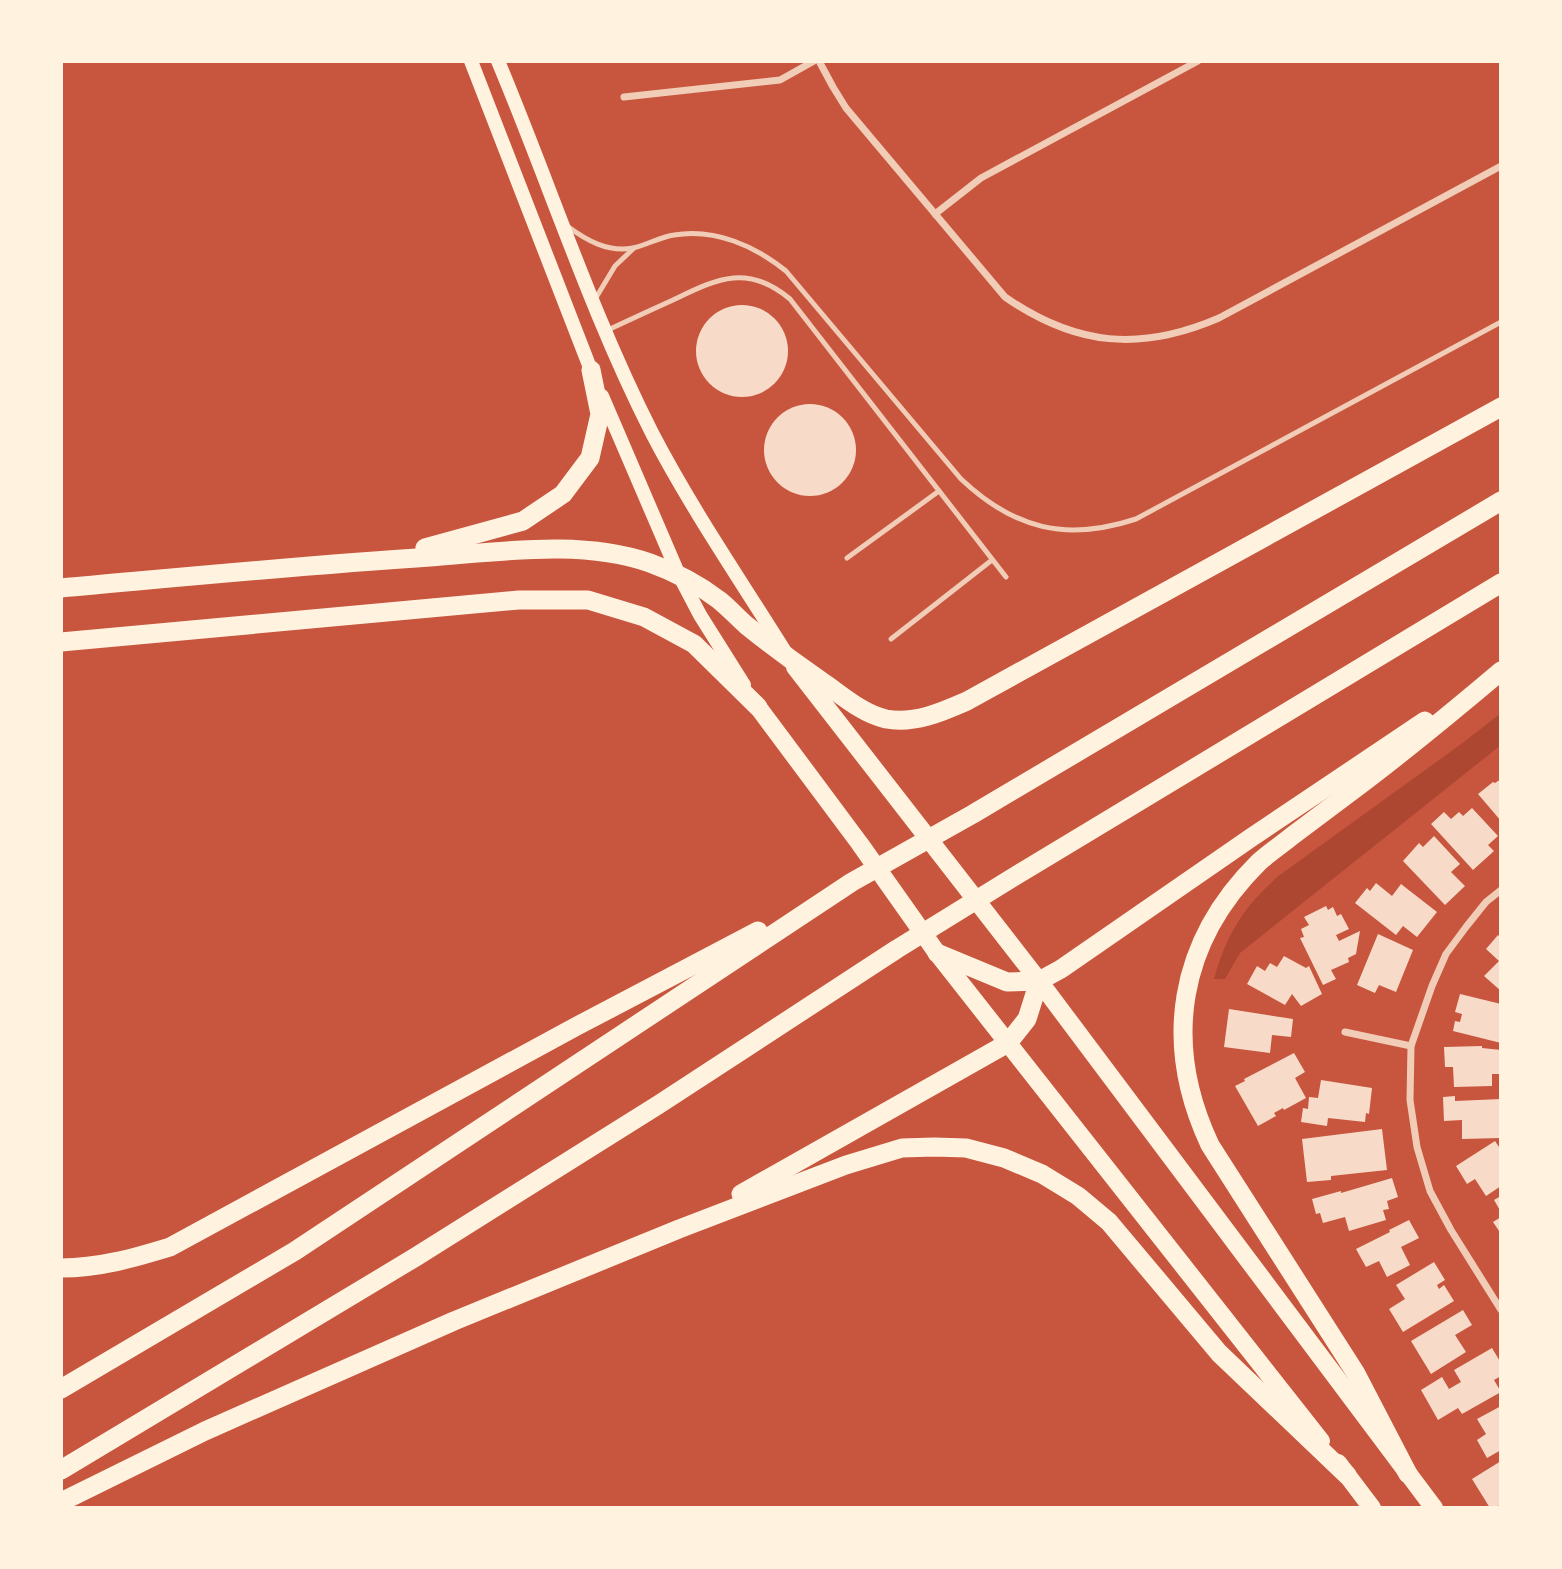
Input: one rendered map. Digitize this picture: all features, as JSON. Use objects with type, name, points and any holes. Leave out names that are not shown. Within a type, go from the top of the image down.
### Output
[{"type":"highway","points":[[380,560],[523,521],[563,494],[590,458],[600,414],[591,370]]},
{"type":"highway","points":[[61,588],[380,560],[564,549],[610,553],[678,573],[719,600],[789,659],[863,710],[885,719],[917,719],[947,710],[1501,407]]},
{"type":"highway","points":[[61,1268],[124,1261],[170,1247],[577,1026],[852,882],[973,814],[1501,500]]},
{"type":"highway","points":[[61,1470],[414,1258],[1012,878],[1501,583]]},
{"type":"highway","points":[[61,642],[519,600],[588,600],[644,617],[694,644],[758,707],[860,844],[937,954],[1372,1508]]},
{"type":"highway","points":[[789,659],[1039,981],[1434,1508]]},
{"type":"highway","points":[[937,954],[1007,982],[1039,981],[1061,969],[1501,670]]},
{"type":"highway","points":[[1408,1474],[1356,1372],[1210,1145],[1194,1108],[1186,1078],[1183,1018],[1188,982],[1199,947],[1229,895],[1252,869],[1414,744],[1501,670]]},
{"type":"highway","points":[[61,1389],[295,1251],[852,882]]},
{"type":"highway","points":[[679,1229],[1008,1043],[1027,1019],[1039,981]]},
{"type":"highway","points":[[61,1502],[218,1426],[454,1321],[679,1229],[846,1164],[902,1148],[934,1147],[966,1148],[1004,1158],[1042,1174],[1078,1196],[1109,1222],[1219,1353],[1347,1475]]},
{"type":"main road","points":[[471,61],[591,370],[678,573],[700,615],[758,707]]},
{"type":"main road","points":[[498,61],[593,303],[652,432],[689,502],[789,659]]},
{"type":"street","points":[[624,97],[780,80],[817,61],[846,108],[1005,297],[1054,326],[1109,339],[1137,340],[1166,336],[1219,318],[1501,166]]},
{"type":"street","points":[[935,214],[981,178],[1198,61]]},
{"type":"street","points":[[1501,890],[1486,902],[1446,954],[1432,986],[1411,1046],[1410,1100],[1417,1147],[1430,1191],[1501,1310]]},
{"type":"street","points":[[1345,1032],[1411,1046]]},
{"type":"lane","points":[[562,222],[582,236],[615,248],[634,248],[674,235],[695,234],[715,236],[755,249],[786,271],[970,487],[998,509],[1019,520],[1066,530],[1090,530],[1136,519],[1501,322]]},
{"type":"lane","points":[[593,303],[615,266],[634,248]]},
{"type":"lane","points":[[605,331],[717,280],[739,277],[772,286],[789,299],[1006,577]]},
{"type":"lane","points":[[847,558],[939,491]]},
{"type":"lane","points":[[891,639],[992,560]]},
{"type":"shaded area","points":[[1501,713],[1501,745],[1240,953],[1225,979],[1214,979],[1224,949],[1238,922],[1253,901],[1277,877]]},
{"type":"building","points":[[742,305],[759,309],[774,319],[784,334],[788,351],[784,368],[774,383],[759,393],[742,397],[725,393],[710,383],[700,368],[696,351],[700,334],[710,319],[725,309]]},
{"type":"building","points":[[810,404],[827,408],[842,418],[852,433],[856,450],[852,467],[842,482],[827,492],[810,496],[793,492],[778,482],[768,467],[764,450],[768,433],[778,418],[793,408]]},
{"type":"building","points":[[1501,779],[1501,821],[1478,794]]},
{"type":"building","points":[[1472,808],[1498,836],[1488,845],[1494,851],[1473,870],[1431,824],[1444,812],[1451,819],[1459,812],[1463,816]]},
{"type":"building","points":[[1434,836],[1460,864],[1451,872],[1465,886],[1445,905],[1403,861],[1419,843],[1423,847]]},
{"type":"building","points":[[1376,883],[1392,896],[1401,884],[1437,912],[1417,937],[1403,926],[1396,935],[1355,903],[1367,888],[1370,891]]},
{"type":"building","points":[[1326,906],[1328,910],[1333,907],[1337,916],[1341,914],[1349,929],[1336,935],[1339,941],[1360,931],[1356,954],[1348,958],[1349,962],[1331,970],[1336,979],[1323,985],[1300,938],[1304,937],[1301,929],[1309,925],[1304,917]]},
{"type":"building","points":[[1378,934],[1413,950],[1396,992],[1379,985],[1375,993],[1357,985]]},
{"type":"building","points":[[1498,935],[1501,938],[1501,991],[1484,976],[1499,961],[1486,949]]},
{"type":"building","points":[[1284,956],[1306,968],[1309,966],[1322,994],[1301,1006],[1292,994],[1285,1005],[1247,984],[1257,966],[1265,971],[1270,963],[1277,967]]},
{"type":"building","points":[[1460,994],[1501,1004],[1501,1043],[1453,1031],[1455,1021],[1460,1022],[1462,1014],[1455,1012]]},
{"type":"building","points":[[1229,1009],[1293,1019],[1291,1037],[1272,1035],[1270,1053],[1224,1047]]},
{"type":"building","points":[[1482,1046],[1501,1050],[1501,1074],[1492,1074],[1492,1086],[1454,1087],[1453,1067],[1445,1067],[1444,1047]]},
{"type":"building","points":[[1294,1053],[1305,1072],[1295,1078],[1306,1098],[1274,1113],[1276,1116],[1258,1126],[1235,1086]]},
{"type":"building","points":[[1321,1080],[1372,1088],[1369,1114],[1366,1113],[1365,1122],[1328,1118],[1327,1126],[1301,1122],[1303,1108],[1308,1109],[1309,1097],[1318,1098]]},
{"type":"building","points":[[1455,1096],[1455,1101],[1501,1099],[1501,1138],[1462,1139],[1462,1120],[1444,1121],[1443,1097]]},
{"type":"building","points":[[1382,1129],[1387,1170],[1331,1176],[1331,1180],[1307,1182],[1302,1139]]},
{"type":"building","points":[[1495,1141],[1501,1150],[1501,1186],[1486,1196],[1475,1179],[1467,1184],[1456,1166]]},
{"type":"building","points":[[1392,1178],[1398,1197],[1387,1201],[1389,1209],[1383,1210],[1386,1220],[1349,1231],[1345,1217],[1323,1223],[1320,1213],[1316,1214],[1312,1199]]},
{"type":"building","points":[[1501,1196],[1501,1212],[1494,1200]]},
{"type":"building","points":[[1501,1217],[1501,1234],[1493,1222]]},
{"type":"building","points":[[1409,1220],[1419,1238],[1401,1247],[1410,1265],[1387,1277],[1379,1261],[1366,1267],[1356,1249]]},
{"type":"building","points":[[1434,1262],[1445,1280],[1437,1285],[1439,1289],[1444,1285],[1454,1301],[1403,1332],[1389,1309],[1405,1299],[1396,1285]]},
{"type":"building","points":[[1463,1310],[1472,1325],[1455,1335],[1466,1352],[1431,1374],[1411,1341]]},
{"type":"building","points":[[1492,1348],[1501,1363],[1501,1376],[1494,1380],[1501,1392],[1462,1414],[1458,1408],[1438,1420],[1421,1390],[1442,1377],[1449,1389],[1461,1382],[1454,1370]]},
{"type":"building","points":[[1501,1406],[1501,1450],[1487,1458],[1477,1440],[1486,1434],[1477,1419]]},
{"type":"building","points":[[1501,1461],[1501,1504],[1490,1508],[1472,1479]]}]
